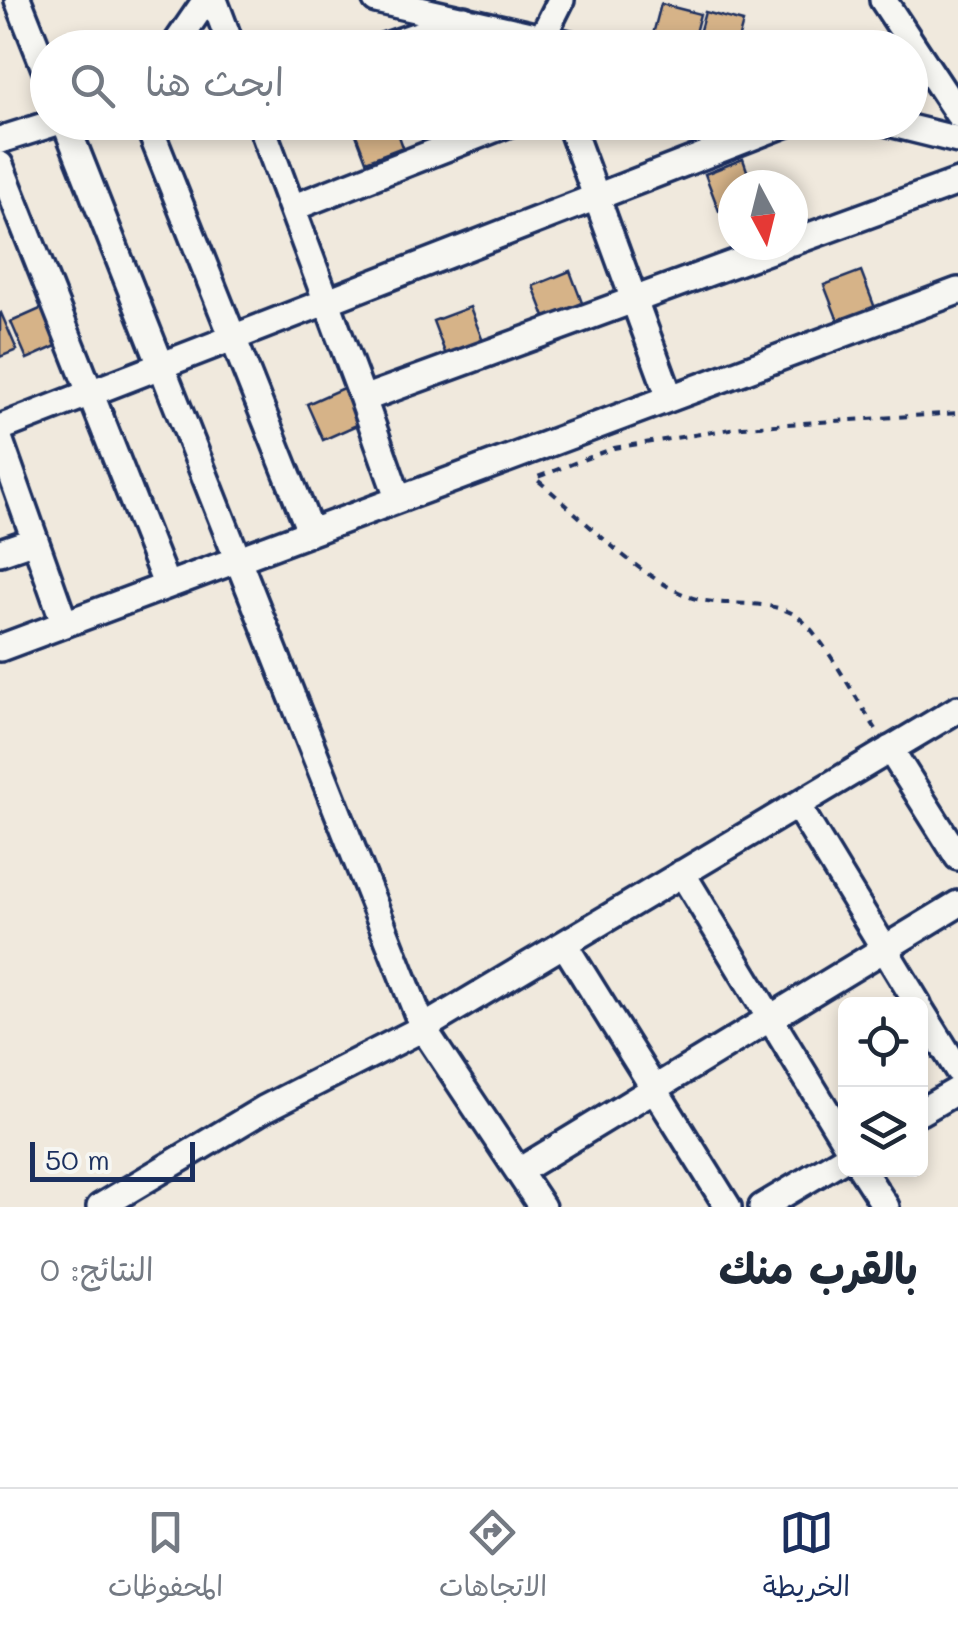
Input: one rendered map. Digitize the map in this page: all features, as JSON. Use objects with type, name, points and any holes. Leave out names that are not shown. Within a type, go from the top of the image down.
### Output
[{"type":"street","points":[[18,0],[30,30]]},
{"type":"street","points":[[187,30],[210,0],[224,30]]},
{"type":"street","points":[[376,0],[500,30]]},
{"type":"street","points":[[548,30],[561,0]]},
{"type":"street","points":[[881,0],[901,30]]},
{"type":"street","points":[[432,30],[464,19]]},
{"type":"street","points":[[928,70],[958,114]]},
{"type":"street","points":[[0,140],[30,131]]},
{"type":"street","points":[[928,133],[958,140]]},
{"type":"street","points":[[73,140],[423,1028],[542,1207]]},
{"type":"street","points":[[155,140],[310,531]]},
{"type":"street","points":[[267,140],[398,498]]},
{"type":"street","points":[[292,208],[466,140]]},
{"type":"street","points":[[575,140],[670,398]]},
{"type":"street","points":[[0,428],[744,140]]},
{"type":"street","points":[[0,165],[166,584]]},
{"type":"street","points":[[808,237],[958,182]]},
{"type":"street","points":[[364,399],[743,260]]},
{"type":"street","points":[[0,648],[958,291]]},
{"type":"street","points":[[0,441],[64,622]]},
{"type":"street","points":[[0,552],[35,540]]},
{"type":"street","points":[[100,1207],[264,1109],[423,1028],[958,708]]},
{"type":"street","points":[[890,749],[958,858]]},
{"type":"street","points":[[797,805],[913,997]]},
{"type":"street","points":[[682,873],[838,1130]]},
{"type":"street","points":[[519,1170],[958,904]]},
{"type":"street","points":[[564,944],[728,1207]]},
{"type":"street","points":[[928,1022],[958,1070]]},
{"type":"street","points":[[928,1107],[958,1090]]},
{"type":"street","points":[[762,1207],[838,1162]]},
{"type":"street","points":[[867,1177],[886,1207]]},
{"type":"path","points":[[890,749],[802,620],[773,608],[704,602],[681,594],[634,563],[535,478],[614,448],[744,426],[958,413]]},
{"type":"building","points":[[661,4],[700,14],[696,30],[654,30]]},
{"type":"building","points":[[705,12],[743,22],[741,30],[700,30]]},
{"type":"building","points":[[358,140],[400,140],[403,147],[366,161]]},
{"type":"building","points":[[743,159],[747,170],[718,170],[718,208],[705,174]]},
{"type":"building","points":[[570,271],[584,308],[547,322],[533,286]]},
{"type":"building","points":[[861,271],[875,308],[838,321],[824,285]]},
{"type":"building","points":[[47,306],[63,343],[27,359],[11,322]]},
{"type":"building","points":[[470,307],[484,344],[447,358],[433,321]]},
{"type":"building","points":[[0,314],[17,350],[0,357]]},
{"type":"building","points":[[343,388],[359,424],[323,440],[307,404]]}]
